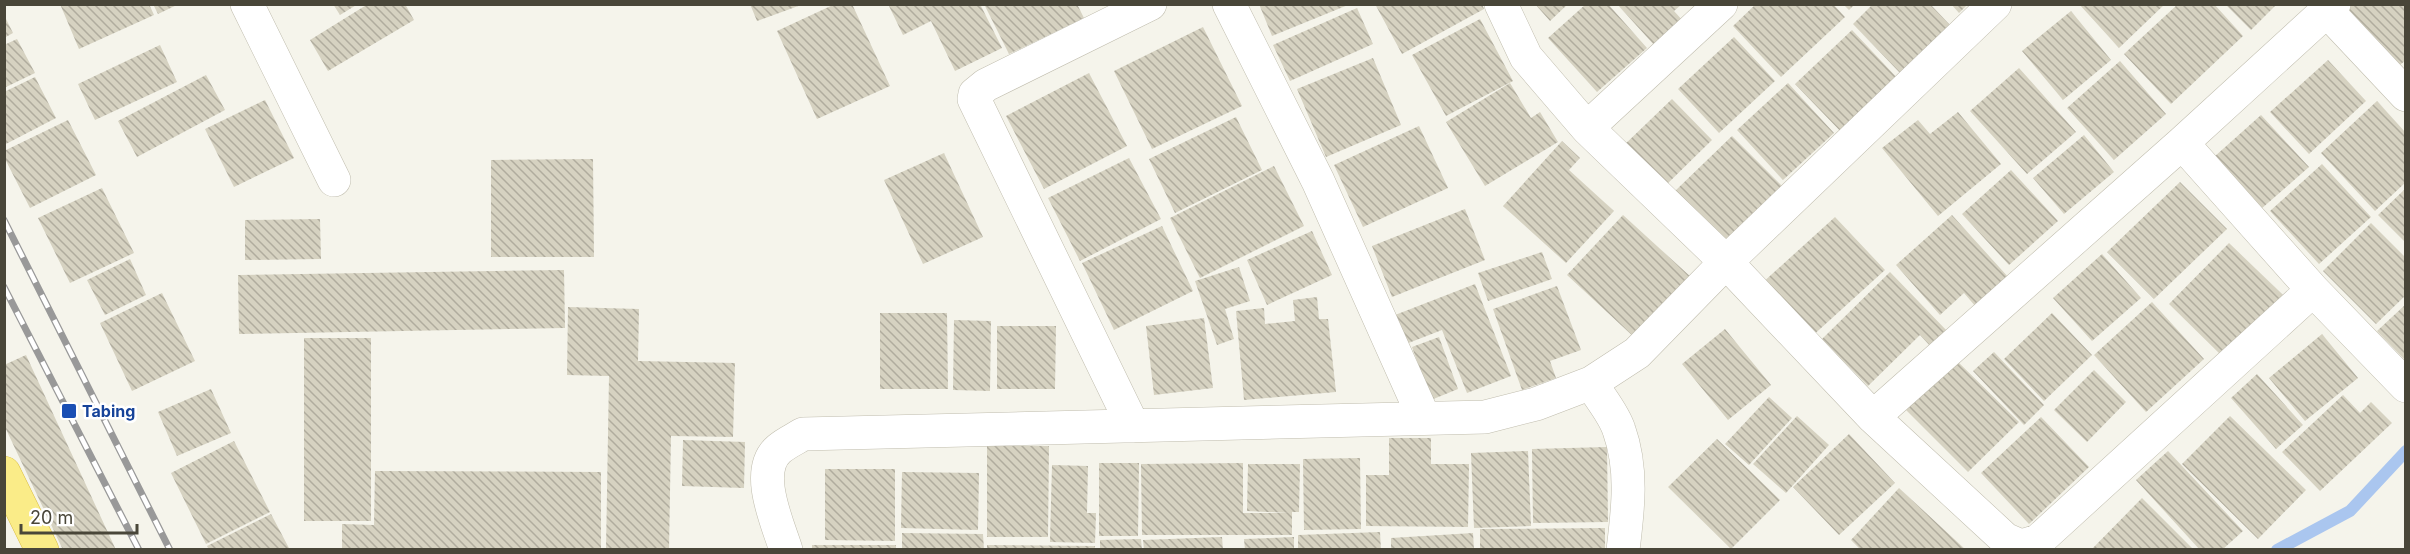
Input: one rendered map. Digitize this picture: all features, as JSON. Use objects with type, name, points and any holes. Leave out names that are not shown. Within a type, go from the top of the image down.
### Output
[{"type":"highway","points":[[4,474],[42,549]]},
{"type":"street","points":[[247,4],[334,180]]},
{"type":"street","points":[[1133,426],[974,99],[975,94],[986,85],[1150,4]]},
{"type":"street","points":[[1228,4],[1318,181],[1424,418]]},
{"type":"street","points":[[1501,4],[1527,57],[1587,128],[1726,262],[1873,417],[2005,539],[2021,546],[2038,540],[2313,290]]},
{"type":"street","points":[[1587,128],[1721,4]]},
{"type":"street","points":[[786,549],[767,489],[769,469],[777,451],[803,434],[1485,417],[1536,404],[1591,383],[1637,354],[1726,262],[1995,4]]},
{"type":"street","points":[[1873,417],[2331,8],[2406,95]]},
{"type":"street","points":[[2182,143],[2313,290],[2406,386]]},
{"type":"street","points":[[1591,383],[1619,429],[1628,465],[1628,508],[1623,549]]},
{"type":"building","points":[[60,4],[149,4],[154,15],[79,49]]},
{"type":"building","points":[[153,4],[179,4],[158,14]]},
{"type":"building","points":[[333,4],[358,4],[340,15]]},
{"type":"building","points":[[368,4],[405,4],[414,20],[328,71],[310,40]]},
{"type":"building","points":[[750,4],[801,4],[801,5],[757,21]]},
{"type":"building","points":[[835,4],[852,4],[890,86],[817,119],[777,31]]},
{"type":"building","points":[[888,4],[980,4],[1002,48],[955,71],[931,21],[903,35]]},
{"type":"building","points":[[984,4],[1077,4],[1084,18],[1009,54]]},
{"type":"building","points":[[1259,4],[1348,4],[1348,5],[1272,36]]},
{"type":"building","points":[[1375,4],[1482,4],[1484,9],[1402,54]]},
{"type":"building","points":[[1535,4],[1568,4],[1550,21]]},
{"type":"building","points":[[1586,4],[1608,4],[1647,48],[1597,92],[1548,38]]},
{"type":"building","points":[[1617,4],[1682,4],[1674,11],[1683,21],[1655,46]]},
{"type":"building","points":[[1756,4],[1833,4],[1845,17],[1781,77],[1733,26]]},
{"type":"building","points":[[1843,4],[1855,4],[1849,10]]},
{"type":"building","points":[[1873,4],[1930,4],[1951,26],[1901,74],[1853,24]]},
{"type":"building","points":[[1951,4],[1968,4],[1959,13]]},
{"type":"building","points":[[2079,4],[2165,4],[2119,48]]},
{"type":"building","points":[[2178,4],[2214,4],[2243,36],[2171,104],[2124,54]]},
{"type":"building","points":[[2225,4],[2277,4],[2251,30]]},
{"type":"building","points":[[2351,4],[2406,4],[2406,60],[2395,69],[2343,11]]},
{"type":"building","points":[[1357,8],[1373,44],[1290,81],[1273,45]]},
{"type":"building","points":[[2071,11],[2111,60],[2063,100],[2022,51]]},
{"type":"building","points":[[4,15],[13,33],[4,38]]},
{"type":"building","points":[[1480,19],[1513,81],[1446,116],[1412,55]]},
{"type":"building","points":[[1203,27],[1242,106],[1152,149],[1114,71]]},
{"type":"building","points":[[1852,30],[1901,82],[1845,136],[1795,84]]},
{"type":"building","points":[[1734,37],[1775,81],[1719,133],[1678,89]]},
{"type":"building","points":[[17,39],[35,73],[4,88],[4,45]]},
{"type":"building","points":[[160,45],[177,82],[95,120],[78,84]]},
{"type":"building","points":[[1373,58],[1401,125],[1326,157],[1297,89]]},
{"type":"building","points":[[2328,60],[2366,101],[2309,154],[2270,112]]},
{"type":"building","points":[[2120,61],[2166,114],[2114,160],[2067,108]]},
{"type":"building","points":[[2019,68],[2076,132],[2027,174],[1970,111]]},
{"type":"building","points":[[1089,73],[1127,146],[1044,189],[1006,116]]},
{"type":"building","points":[[206,75],[225,110],[137,157],[118,121]]},
{"type":"building","points":[[35,77],[56,118],[4,145],[4,92]]},
{"type":"building","points":[[1510,83],[1531,118],[1540,112],[1558,142],[1485,186],[1446,122]]},
{"type":"building","points":[[1788,83],[1834,133],[1783,180],[1737,130]]},
{"type":"building","points":[[1672,99],[1712,140],[1662,189],[1621,148]]},
{"type":"building","points":[[265,100],[294,158],[234,187],[205,129]]},
{"type":"building","points":[[2377,101],[2406,133],[2406,182],[2375,211],[2321,153]]},
{"type":"building","points":[[1958,112],[2001,164],[1938,216],[1882,148],[1918,120],[1930,134]]},
{"type":"building","points":[[2261,115],[2309,167],[2261,209],[2214,157]]},
{"type":"building","points":[[1236,117],[1262,170],[1175,213],[1149,159]]},
{"type":"building","points":[[68,120],[96,175],[30,208],[4,157],[4,151]]},
{"type":"building","points":[[1419,126],[1448,188],[1363,227],[1334,165]]},
{"type":"building","points":[[2084,135],[2114,172],[2064,214],[2033,178]]},
{"type":"building","points":[[1732,136],[1786,190],[1728,246],[1675,191]]},
{"type":"building","points":[[1562,141],[1580,158],[1569,170],[1614,211],[1566,263],[1503,206]]},
{"type":"building","points":[[944,153],[983,237],[923,264],[884,180]]},
{"type":"building","points":[[1129,158],[1161,219],[1080,261],[1048,198]]},
{"type":"building","points":[[593,159],[594,257],[491,257],[491,160]]},
{"type":"building","points":[[2322,164],[2371,217],[2319,264],[2270,211]]},
{"type":"building","points":[[1274,166],[1304,226],[1200,278],[1170,218]]},
{"type":"building","points":[[2011,170],[2058,221],[2009,265],[1962,214]]},
{"type":"building","points":[[2180,182],[2227,229],[2154,299],[2107,252]]},
{"type":"building","points":[[102,188],[134,253],[70,283],[38,218]]},
{"type":"building","points":[[2406,188],[2406,243],[2378,215]]},
{"type":"building","points":[[1465,209],[1485,260],[1392,297],[1372,246]]},
{"type":"building","points":[[1623,215],[1692,278],[1635,338],[1567,275]]},
{"type":"building","points":[[1952,215],[2009,278],[1976,307],[1964,293],[1940,315],[1896,265]]},
{"type":"building","points":[[1835,217],[1885,270],[1809,339],[1760,285]]},
{"type":"building","points":[[320,219],[321,259],[245,260],[245,220]]},
{"type":"building","points":[[2371,223],[2406,258],[2406,295],[2376,324],[2323,271]]},
{"type":"building","points":[[1162,226],[1193,291],[1114,330],[1082,263]]},
{"type":"building","points":[[1312,231],[1332,275],[1267,305],[1247,260]]},
{"type":"building","points":[[2229,243],[2283,295],[2222,356],[2169,304]]},
{"type":"building","points":[[1542,252],[1552,279],[1488,301],[1478,273]]},
{"type":"building","points":[[2102,254],[2141,298],[2092,341],[2053,298]]},
{"type":"building","points":[[130,259],[146,295],[105,315],[87,280]]},
{"type":"building","points":[[1239,267],[1250,301],[1225,309],[1234,339],[1217,345],[1195,281]]},
{"type":"building","points":[[564,270],[565,328],[239,334],[238,275]]},
{"type":"building","points":[[1890,272],[1948,332],[1932,348],[1920,335],[1868,386],[1822,339]]},
{"type":"building","points":[[1475,284],[1511,376],[1467,393],[1442,330],[1406,344],[1395,315]]},
{"type":"building","points":[[1557,286],[1581,350],[1550,361],[1556,378],[1522,390],[1493,309]]},
{"type":"building","points":[[162,293],[195,361],[132,391],[100,323]]},
{"type":"building","points":[[1317,297],[1319,319],[1328,319],[1336,392],[1244,400],[1236,311],[1264,308],[1265,324],[1295,321],[1293,300]]},
{"type":"building","points":[[2152,302],[2204,359],[2146,412],[2094,355]]},
{"type":"building","points":[[2406,304],[2406,361],[2377,331]]},
{"type":"building","points":[[568,307],[639,309],[638,361],[735,363],[733,437],[671,436],[669,550],[606,550],[609,376],[567,375]]},
{"type":"building","points":[[880,313],[947,313],[948,389],[880,389]]},
{"type":"building","points":[[2052,313],[2092,355],[2044,401],[2004,359]]},
{"type":"building","points":[[1204,318],[1213,388],[1154,395],[1146,326]]},
{"type":"building","points":[[954,320],[991,321],[990,391],[953,390]]},
{"type":"building","points":[[997,326],[1056,326],[1055,389],[997,389]]},
{"type":"building","points":[[1725,329],[1771,385],[1728,420],[1682,364]]},
{"type":"building","points":[[2322,334],[2358,378],[2305,421],[2269,378]]},
{"type":"building","points":[[1439,337],[1458,389],[1431,400],[1412,347]]},
{"type":"building","points":[[304,338],[371,338],[371,521],[304,521]]},
{"type":"building","points":[[1994,352],[2044,405],[2024,425],[1973,371]]},
{"type":"building","points":[[26,355],[116,550],[63,550],[4,425],[4,365]]},
{"type":"building","points":[[1956,360],[2019,422],[1968,472],[1906,410]]},
{"type":"building","points":[[2094,370],[2126,402],[2087,442],[2054,410]]},
{"type":"building","points":[[2257,374],[2303,425],[2276,449],[2231,398]]},
{"type":"building","points":[[211,389],[231,433],[177,456],[158,412]]},
{"type":"building","points":[[2343,395],[2360,413],[2371,402],[2392,423],[2320,491],[2282,452]]},
{"type":"building","points":[[1769,397],[1792,418],[1749,465],[1725,444]]},
{"type":"building","points":[[1797,416],[1829,445],[1786,493],[1753,464]]},
{"type":"building","points":[[2230,416],[2306,490],[2258,539],[2182,464]]},
{"type":"building","points":[[2041,417],[2089,467],[2029,524],[1981,473]]},
{"type":"building","points":[[1849,434],[1895,483],[1839,535],[1793,487]]},
{"type":"building","points":[[1389,438],[1431,438],[1431,464],[1469,464],[1468,527],[1366,526],[1366,475],[1389,475]]},
{"type":"building","points":[[1717,439],[1780,500],[1731,549],[1668,487]]},
{"type":"building","points":[[683,440],[745,442],[744,488],[682,486]]},
{"type":"building","points":[[234,441],[270,512],[206,544],[171,473]]},
{"type":"building","points":[[987,446],[1049,446],[1048,537],[987,537]]},
{"type":"building","points":[[1607,447],[1608,522],[1533,523],[1532,449]]},
{"type":"building","points":[[1528,451],[1531,526],[1474,528],[1471,453]]},
{"type":"building","points":[[2168,451],[2243,531],[2222,550],[2200,550],[2136,480]]},
{"type":"building","points":[[1360,458],[1361,529],[1304,530],[1303,459]]},
{"type":"building","points":[[1099,463],[1139,463],[1138,536],[1099,536]]},
{"type":"building","points":[[1243,463],[1243,513],[1289,513],[1247,511],[1248,464],[1300,464],[1299,512],[1292,512],[1292,535],[1142,535],[1141,464]]},
{"type":"building","points":[[1052,465],[1088,466],[1087,513],[1096,513],[1095,543],[1050,542]]},
{"type":"building","points":[[825,469],[895,469],[895,541],[825,540]]},
{"type":"building","points":[[375,471],[601,472],[601,550],[342,550],[342,524],[374,525]]},
{"type":"building","points":[[902,472],[979,473],[978,530],[901,528]]},
{"type":"building","points":[[1899,488],[1966,550],[1861,550],[1851,540]]},
{"type":"building","points":[[2142,498],[2194,550],[2091,550]]},
{"type":"building","points":[[271,514],[290,550],[209,550],[207,546]]},
{"type":"building","points":[[1605,528],[1605,550],[1480,550],[1480,529]]},
{"type":"building","points":[[1380,532],[1381,550],[1298,550],[1298,535]]},
{"type":"building","points":[[902,533],[983,534],[984,550],[902,550]]},
{"type":"building","points":[[1473,533],[1474,550],[1391,550],[1391,538]]},
{"type":"building","points":[[1222,537],[1223,550],[1144,550],[1143,540]]},
{"type":"building","points":[[1294,537],[1294,550],[1245,550],[1244,539]]},
{"type":"building","points":[[1141,539],[1142,550],[1100,550],[1100,540]]},
{"type":"building","points":[[812,545],[896,545],[896,550],[812,550]]},
{"type":"building","points":[[987,545],[1095,546],[1095,550],[987,550]]},
{"type":"waterway","points":[[2277,550],[2350,511],[2406,451]]},
{"type":"railway","points":[[4,220],[170,550]]},
{"type":"railway","points":[[4,287],[139,550]]},
{"type":"place","name":"Tabing","points":[[69,411]]}]
